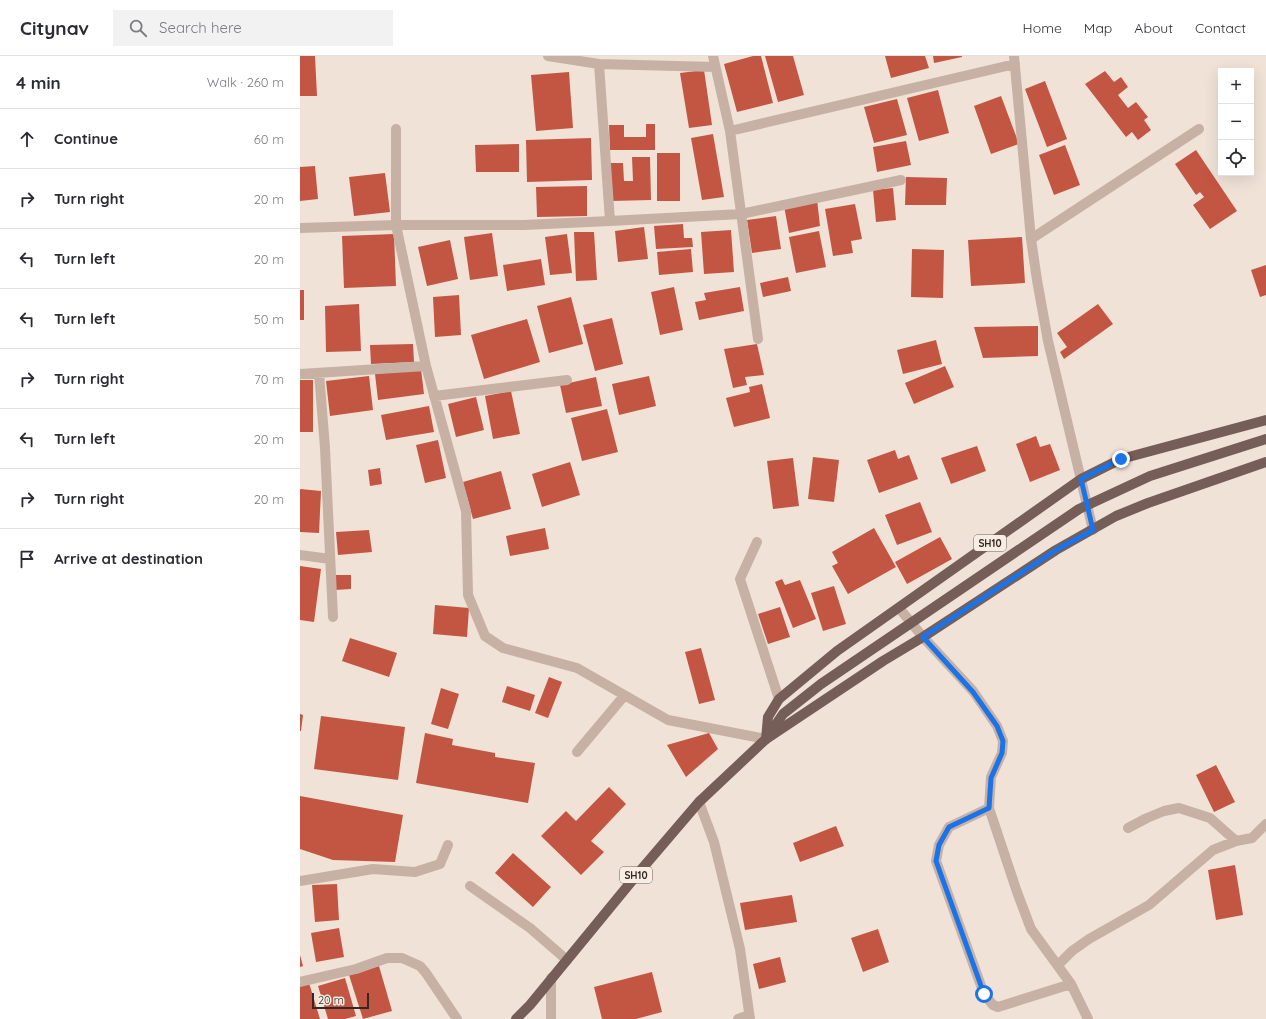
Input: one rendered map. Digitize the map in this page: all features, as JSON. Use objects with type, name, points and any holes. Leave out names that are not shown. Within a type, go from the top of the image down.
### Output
[{"type":"main road","name":"SH10","points":[[516,1019],[530,1005],[699,802],[766,739],[768,717],[779,699],[837,651],[1081,479],[1121,459],[1266,420]]},
{"type":"main road","points":[[766,739],[783,714],[821,684],[1016,550],[1079,509],[1150,476],[1266,438]]},
{"type":"main road","points":[[766,739],[883,661],[923,637],[1056,550],[1116,516],[1148,502],[1266,462]]},
{"type":"street","points":[[548,56],[599,64],[715,67]]},
{"type":"street","points":[[712,56],[730,131],[758,339]]},
{"type":"street","points":[[730,131],[1015,60],[1037,280],[1048,341],[1093,530]]},
{"type":"street","points":[[599,64],[610,221]]},
{"type":"street","points":[[1032,239],[1199,128]]},
{"type":"street","points":[[396,129],[396,225],[426,366],[466,511],[468,594],[485,636],[503,648],[577,668],[668,720],[766,739]]},
{"type":"street","points":[[300,228],[396,225],[498,225],[741,214],[901,180]]},
{"type":"street","points":[[300,374],[426,366]]},
{"type":"street","points":[[319,373],[325,448],[333,617]]},
{"type":"street","points":[[434,396],[567,380]]},
{"type":"street","points":[[757,542],[740,579],[779,699]]},
{"type":"street","points":[[300,555],[330,559]]},
{"type":"street","points":[[899,608],[973,692],[997,726],[1003,741],[1002,753],[991,778],[989,808],[1031,929],[1071,984],[1088,1019]]},
{"type":"street","points":[[577,752],[624,696]]},
{"type":"street","points":[[699,802],[714,842],[740,949],[749,1017],[738,1019]]},
{"type":"street","points":[[989,808],[949,827],[939,845],[936,861],[984,994],[993,1005],[998,1007],[1071,984]]},
{"type":"street","points":[[1128,828],[1158,814],[1179,808],[1210,818],[1236,841]]},
{"type":"street","points":[[1058,965],[1072,951],[1089,939],[1149,905],[1213,850],[1236,841],[1252,838],[1266,824]]},
{"type":"street","points":[[300,881],[373,869],[416,872],[440,864],[448,845]]},
{"type":"street","points":[[470,886],[530,928],[567,960]]},
{"type":"street","points":[[300,982],[356,969],[387,958],[402,958],[420,966],[457,1019]]},
{"type":"street","points":[[551,978],[551,1019]]},
{"type":"building","points":[[300,56],[315,56],[317,96],[300,96]]},
{"type":"building","points":[[753,56],[761,56],[773,103],[737,112],[724,64]]},
{"type":"building","points":[[765,56],[793,56],[804,95],[778,102]]},
{"type":"building","points":[[885,56],[925,56],[929,68],[891,78]]},
{"type":"building","points":[[933,56],[962,56],[962,57],[934,63]]},
{"type":"building","points":[[704,70],[712,125],[689,128],[680,73]]},
{"type":"building","points":[[1105,71],[1114,82],[1121,77],[1128,87],[1118,95],[1128,108],[1136,102],[1148,117],[1144,120],[1151,130],[1138,140],[1132,132],[1126,137],[1085,84]]},
{"type":"building","points":[[569,72],[573,128],[536,131],[531,75]]},
{"type":"building","points":[[1045,81],[1067,139],[1047,147],[1025,89]]},
{"type":"building","points":[[938,90],[949,133],[919,141],[907,98]]},
{"type":"building","points":[[1001,96],[1019,144],[991,154],[974,106]]},
{"type":"building","points":[[897,99],[907,135],[874,143],[864,107]]},
{"type":"building","points":[[646,124],[655,124],[655,150],[610,150],[609,125],[624,125],[624,137],[646,137]]},
{"type":"building","points":[[713,134],[724,197],[702,200],[691,138]]},
{"type":"building","points":[[591,138],[592,180],[527,182],[526,140]]},
{"type":"building","points":[[906,141],[911,165],[877,172],[873,147]]},
{"type":"building","points":[[519,144],[519,172],[476,172],[475,145]]},
{"type":"building","points":[[1065,145],[1080,185],[1054,195],[1039,155]]},
{"type":"building","points":[[1196,150],[1237,211],[1210,229],[1193,205],[1204,197],[1200,192],[1196,195],[1175,164]]},
{"type":"building","points":[[657,153],[680,153],[680,201],[657,201]]},
{"type":"building","points":[[632,157],[650,157],[651,200],[611,201],[610,163],[623,163],[624,181],[633,181]]},
{"type":"building","points":[[315,166],[318,199],[300,201],[300,167]]},
{"type":"building","points":[[385,173],[390,212],[354,216],[349,177]]},
{"type":"building","points":[[906,177],[947,178],[946,205],[905,205]]},
{"type":"building","points":[[587,186],[587,216],[537,217],[536,187]]},
{"type":"building","points":[[893,188],[896,220],[876,222],[873,190]]},
{"type":"building","points":[[817,199],[820,226],[789,233],[784,206]]},
{"type":"building","points":[[855,204],[862,239],[851,241],[853,253],[833,256],[825,209]]},
{"type":"building","points":[[776,216],[781,249],[752,253],[747,220]]},
{"type":"building","points":[[683,224],[684,238],[692,238],[693,247],[656,249],[654,226]]},
{"type":"building","points":[[644,227],[648,259],[618,262],[615,231]]},
{"type":"building","points":[[731,230],[734,272],[704,274],[701,232]]},
{"type":"building","points":[[819,231],[826,267],[796,273],[789,237]]},
{"type":"building","points":[[574,232],[594,232],[597,280],[576,281]]},
{"type":"building","points":[[492,233],[498,276],[470,280],[464,237]]},
{"type":"building","points":[[394,234],[396,286],[344,288],[342,236]]},
{"type":"building","points":[[567,234],[572,273],[550,275],[545,237]]},
{"type":"building","points":[[1022,237],[1025,283],[971,286],[968,240]]},
{"type":"building","points":[[450,240],[458,279],[427,286],[418,247]]},
{"type":"building","points":[[691,249],[693,272],[659,275],[657,252]]},
{"type":"building","points":[[912,249],[944,250],[943,298],[911,297]]},
{"type":"building","points":[[541,259],[545,285],[507,291],[503,265]]},
{"type":"building","points":[[1266,265],[1266,295],[1260,297],[1251,270]]},
{"type":"building","points":[[788,277],[791,291],[763,297],[760,283]]},
{"type":"building","points":[[674,287],[683,330],[660,335],[651,292]]},
{"type":"building","points":[[740,287],[744,311],[699,320],[695,302],[706,300],[704,293]]},
{"type":"building","points":[[300,290],[304,290],[304,320],[300,320]]},
{"type":"building","points":[[459,295],[461,335],[435,337],[433,297]]},
{"type":"building","points":[[571,297],[583,344],[549,353],[537,306]]},
{"type":"building","points":[[359,304],[361,351],[326,352],[325,306]]},
{"type":"building","points":[[1098,304],[1113,324],[1064,359],[1060,352],[1067,347],[1057,333]]},
{"type":"building","points":[[612,318],[623,364],[595,371],[583,325]]},
{"type":"building","points":[[527,319],[540,362],[484,379],[471,335]]},
{"type":"building","points":[[1038,326],[1038,356],[983,358],[974,327]]},
{"type":"building","points":[[936,340],[942,364],[903,374],[897,350]]},
{"type":"building","points":[[413,344],[414,362],[371,364],[370,345]]},
{"type":"building","points":[[757,344],[764,375],[745,377],[747,385],[733,388],[724,349]]},
{"type":"building","points":[[945,366],[954,387],[914,404],[905,383]]},
{"type":"building","points":[[421,369],[424,394],[378,400],[375,374]]},
{"type":"building","points":[[369,376],[373,410],[330,416],[326,381]]},
{"type":"building","points":[[649,376],[656,406],[619,415],[612,384]]},
{"type":"building","points":[[596,377],[602,406],[566,413],[560,385]]},
{"type":"building","points":[[300,380],[313,380],[313,432],[300,432]]},
{"type":"building","points":[[762,384],[770,418],[734,427],[726,398],[750,392],[749,387]]},
{"type":"building","points":[[511,391],[520,434],[493,439],[485,396]]},
{"type":"building","points":[[476,397],[484,430],[456,437],[448,404]]},
{"type":"building","points":[[429,406],[434,432],[386,440],[381,415]]},
{"type":"building","points":[[607,409],[618,452],[582,461],[571,418]]},
{"type":"building","points":[[1036,436],[1040,447],[1050,444],[1060,470],[1030,482],[1016,444]]},
{"type":"building","points":[[438,440],[446,478],[425,483],[416,445]]},
{"type":"building","points":[[977,446],[986,471],[951,484],[941,458]]},
{"type":"building","points":[[895,450],[898,459],[909,455],[918,479],[879,493],[867,460]]},
{"type":"building","points":[[813,457],[839,460],[834,502],[808,499]]},
{"type":"building","points":[[793,458],[799,506],[773,509],[767,461]]},
{"type":"building","points":[[570,462],[580,495],[542,507],[532,474]]},
{"type":"building","points":[[380,468],[382,484],[370,486],[368,470]]},
{"type":"building","points":[[501,471],[511,509],[473,519],[463,482]]},
{"type":"building","points":[[300,489],[321,491],[319,533],[300,532]]},
{"type":"building","points":[[920,502],[932,532],[897,545],[885,515]]},
{"type":"building","points":[[545,528],[549,549],[510,556],[506,536]]},
{"type":"building","points":[[874,528],[896,567],[848,594],[832,566],[838,563],[832,552]]},
{"type":"building","points":[[369,530],[372,552],[338,555],[336,532]]},
{"type":"building","points":[[940,537],[952,559],[907,584],[895,562]]},
{"type":"building","points":[[300,566],[321,569],[314,622],[300,620]]},
{"type":"building","points":[[335,575],[351,575],[351,589],[335,590]]},
{"type":"building","points":[[782,579],[785,585],[800,580],[816,619],[793,628],[775,582]]},
{"type":"building","points":[[834,586],[846,624],[823,631],[811,593]]},
{"type":"building","points":[[435,605],[469,608],[467,637],[433,634]]},
{"type":"building","points":[[780,607],[790,637],[768,644],[758,614]]},
{"type":"building","points":[[350,638],[397,653],[389,677],[342,661]]},
{"type":"building","points":[[701,648],[715,700],[699,704],[685,652]]},
{"type":"building","points":[[549,677],[562,682],[548,718],[535,713]]},
{"type":"building","points":[[507,686],[535,695],[530,711],[502,702]]},
{"type":"building","points":[[441,688],[459,694],[448,729],[431,724]]},
{"type":"building","points":[[300,714],[303,715],[301,731],[300,731]]},
{"type":"building","points":[[321,716],[405,727],[398,780],[314,769]]},
{"type":"building","points":[[425,733],[453,739],[452,745],[495,753],[495,757],[535,763],[528,803],[416,783]]},
{"type":"building","points":[[709,733],[718,749],[686,777],[667,745]]},
{"type":"building","points":[[1216,765],[1235,802],[1214,812],[1196,775]]},
{"type":"building","points":[[609,787],[626,804],[591,841],[604,852],[581,875],[541,836],[566,811],[576,821]]},
{"type":"building","points":[[300,796],[403,815],[395,862],[333,860],[300,849]]},
{"type":"building","points":[[836,826],[844,846],[800,862],[793,843]]},
{"type":"building","points":[[513,853],[551,887],[533,907],[495,873]]},
{"type":"building","points":[[1235,865],[1243,915],[1216,920],[1208,870]]},
{"type":"building","points":[[337,884],[339,920],[315,922],[312,885]]},
{"type":"building","points":[[792,895],[797,922],[745,930],[740,903]]},
{"type":"building","points":[[339,928],[344,957],[316,962],[311,933]]},
{"type":"building","points":[[878,929],[889,962],[863,972],[851,938]]},
{"type":"building","points":[[300,955],[303,966],[300,967]]},
{"type":"building","points":[[780,957],[786,982],[759,989],[753,964]]},
{"type":"building","points":[[379,966],[392,1011],[363,1019],[349,975]]},
{"type":"building","points":[[652,972],[662,1012],[636,1019],[602,1019],[594,987]]},
{"type":"building","points":[[345,978],[356,1016],[345,1019],[328,1019],[318,986]]},
{"type":"building","points":[[309,983],[320,1019],[300,1019],[300,986]]},
{"type":"route","points":[[984,994],[936,861],[939,845],[949,827],[989,808],[991,778],[1002,753],[1003,741],[997,726],[973,692],[923,637],[1056,550],[1093,530],[1081,479],[1121,459]]}]
